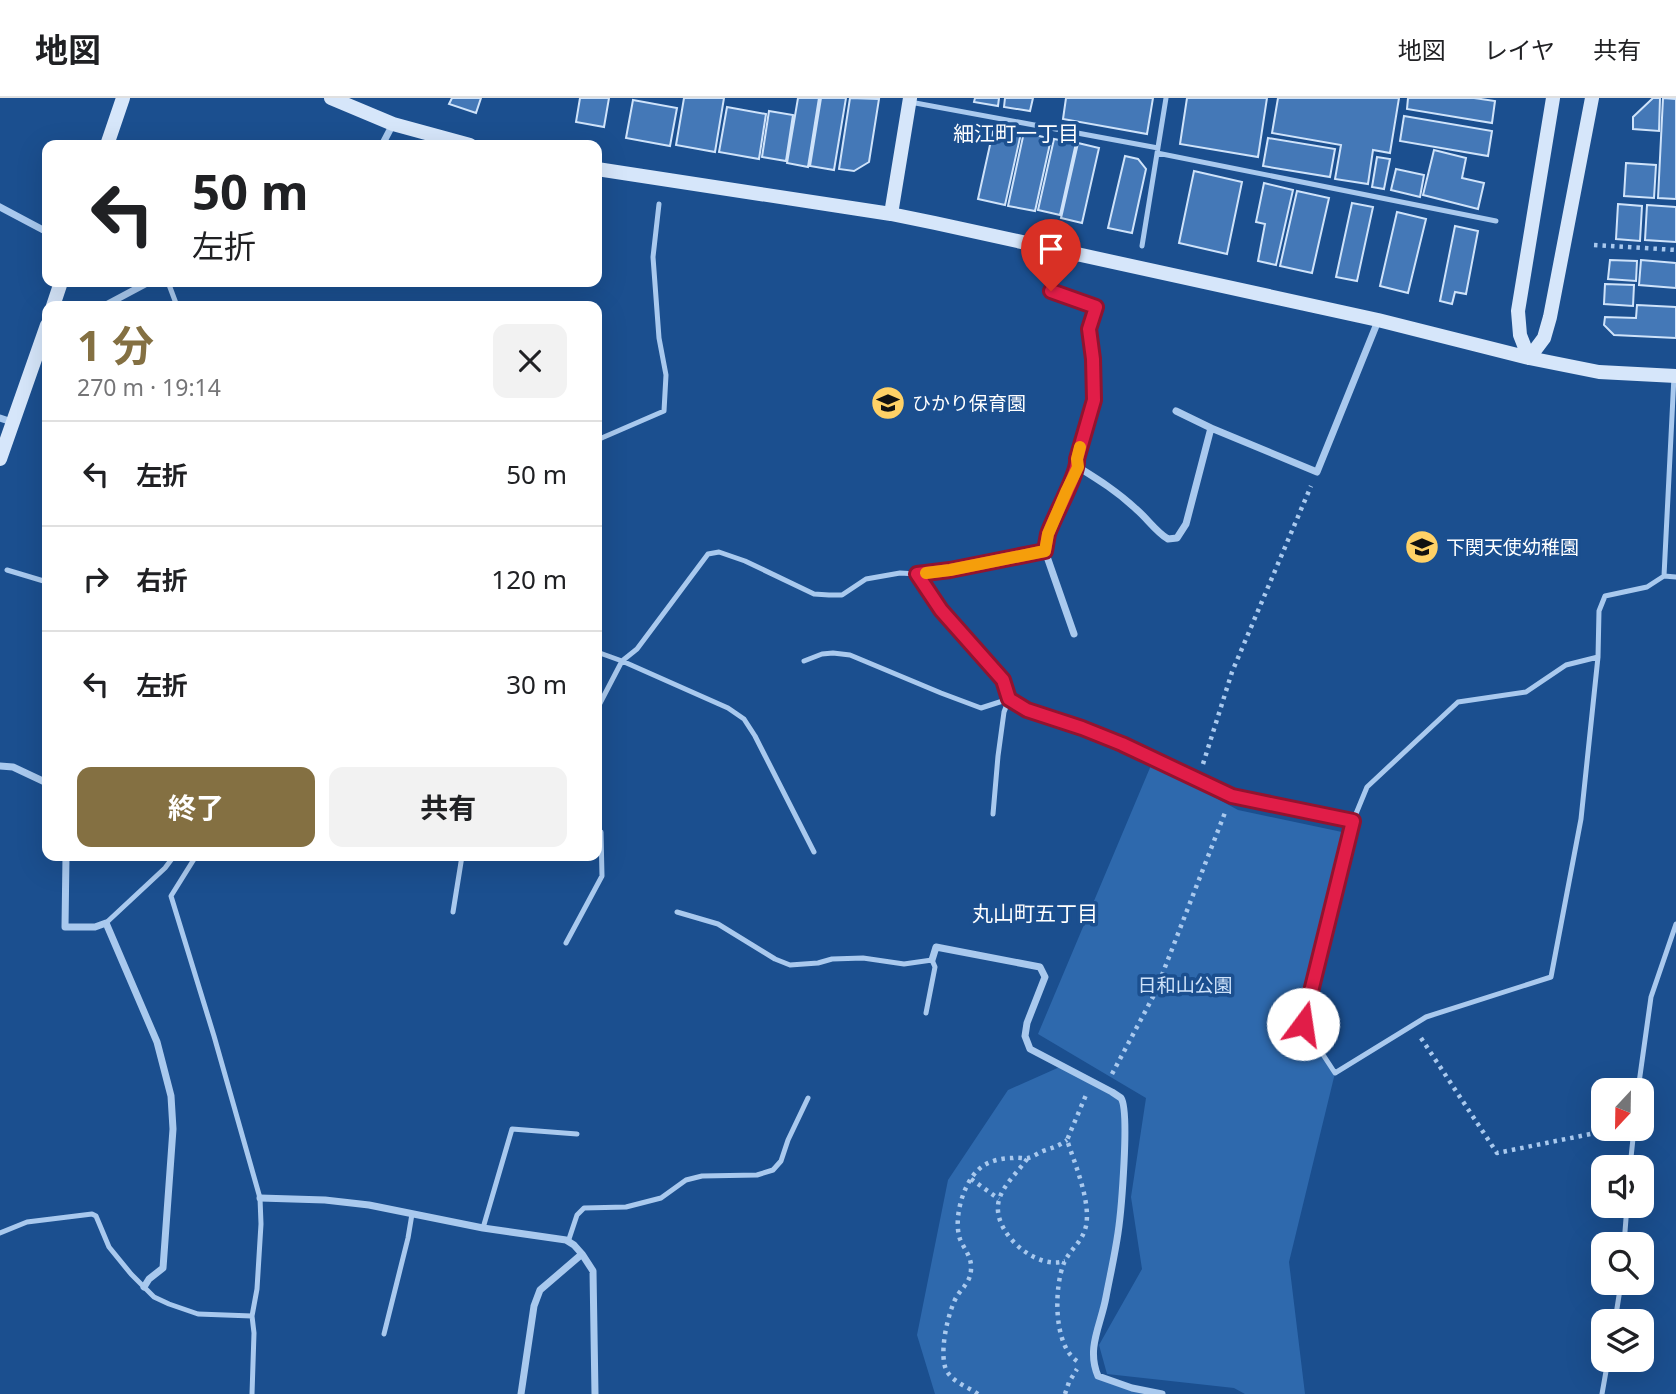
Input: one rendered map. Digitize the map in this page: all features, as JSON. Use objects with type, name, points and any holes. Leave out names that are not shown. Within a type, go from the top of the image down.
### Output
[{"type":"street","points":[[109,140],[122,98]]},
{"type":"street","points":[[331,98],[393,124],[452,140]]},
{"type":"street","points":[[1529,358],[1520,335],[1518,311],[1553,98]]},
{"type":"street","points":[[1529,358],[1544,338],[1550,317],[1592,98]]},
{"type":"street","points":[[891,214],[910,100]]},
{"type":"street","points":[[385,140],[393,124]]},
{"type":"street","points":[[602,170],[891,214],[1378,320],[1529,358],[1600,372],[1675,376]]},
{"type":"street","points":[[0,207],[42,229]]},
{"type":"street","points":[[113,301],[140,287]]},
{"type":"street","points":[[1175,411],[1317,472],[1378,320]]},
{"type":"street","points":[[0,459],[6,420],[42,341]]},
{"type":"street","points":[[1074,634],[1045,551],[1048,534],[1078,467],[1110,486],[1158,532],[1168,539],[1177,538],[1185,524],[1211,428]]},
{"type":"street","points":[[0,766],[13,767],[42,781]]},
{"type":"street","points":[[66,861],[65,927],[95,927],[106,923],[157,1042],[171,1096],[173,1129],[163,1268],[149,1279],[144,1287]]},
{"type":"street","points":[[932,960],[936,947],[1041,967],[1045,977],[1027,1023],[1025,1036],[1030,1049],[1122,1099],[1125,1117],[1119,1232],[1104,1310],[1094,1343],[1093,1363],[1098,1376],[1132,1388],[1162,1394]]},
{"type":"street","points":[[260,1198],[325,1200],[369,1205],[483,1228],[566,1240],[582,1254],[593,1271],[595,1394]]},
{"type":"street","points":[[521,1394],[534,1306],[540,1290],[582,1254]]},
{"type":"lane","points":[[1142,246],[1166,98]]},
{"type":"lane","points":[[910,100],[1496,221]]},
{"type":"lane","points":[[602,438],[664,411],[666,375],[659,338],[653,257],[659,204]]},
{"type":"lane","points":[[1051,291],[1096,307],[1089,329],[1094,400],[1077,459],[1078,467]]},
{"type":"lane","points":[[1664,576],[1675,376]]},
{"type":"lane","points":[[602,699],[622,661],[637,649],[708,554],[719,552],[745,561],[814,594],[842,595],[866,579],[900,573],[950,570],[1045,551]]},
{"type":"lane","points":[[7,570],[42,580]]},
{"type":"lane","points":[[917,574],[941,610],[1003,680],[1009,699],[1004,712],[993,814]]},
{"type":"lane","points":[[1598,657],[1566,665],[1526,692],[1458,702],[1367,787],[1353,821],[1303,1024],[1335,1073],[1426,1017],[1551,977],[1581,819],[1598,657],[1599,611],[1605,596],[1647,587],[1664,576],[1676,577]]},
{"type":"lane","points":[[602,654],[728,708],[744,719],[814,852]]},
{"type":"lane","points":[[804,661],[822,654],[850,655],[981,708],[1009,699],[1027,710],[1122,744],[1232,796],[1353,821]]},
{"type":"lane","points":[[106,923],[170,861]]},
{"type":"lane","points":[[193,861],[171,896],[260,1198],[258,1276],[253,1316],[252,1394]]},
{"type":"lane","points":[[453,912],[461,861]]},
{"type":"lane","points":[[566,943],[602,876],[602,861]]},
{"type":"lane","points":[[677,912],[718,924],[775,959],[790,965],[832,959],[863,958],[904,964],[932,960],[935,967],[926,1013]]},
{"type":"lane","points":[[1640,1078],[1651,997],[1676,925]]},
{"type":"lane","points":[[568,1242],[577,1215],[584,1208],[626,1207],[661,1198],[686,1180],[702,1175],[757,1175],[774,1170],[781,1161],[808,1098]]},
{"type":"lane","points":[[483,1228],[512,1129],[577,1134]]},
{"type":"lane","points":[[0,1233],[27,1222],[92,1214],[96,1216],[109,1247],[154,1297],[198,1314],[253,1316]]},
{"type":"lane","points":[[384,1334],[412,1214]]},
{"type":"lane","points":[[1602,1394],[1606,1372]]},
{"type":"path","points":[[1594,245],[1676,250]]},
{"type":"path","points":[[1198,780],[1232,673],[1317,472]]},
{"type":"path","points":[[1111,1077],[1155,993],[1232,796]]},
{"type":"path","points":[[1413,1025],[1497,1153],[1591,1134]]},
{"type":"path","points":[[978,1394],[952,1378],[943,1365],[947,1325],[957,1297],[967,1285],[971,1270],[970,1257],[960,1238],[958,1211],[971,1179],[991,1161],[1027,1158],[1058,1147],[1067,1140],[1092,1082]]},
{"type":"path","points":[[1065,1394],[1081,1362],[1073,1359],[1064,1343],[1056,1311],[1060,1274],[1065,1261],[1079,1243],[1086,1224],[1082,1189],[1067,1140]]},
{"type":"path","points":[[1027,1158],[999,1199],[998,1213],[1005,1232],[1019,1248],[1046,1262],[1065,1261]]},
{"type":"path","points":[[971,1179],[999,1199]]},
{"type":"green space","name":"日和山公園","points":[[1152,763],[1238,810],[1342,832],[1296,1023],[1335,1073],[1289,1262],[1305,1394],[1245,1394],[1234,1388],[1107,1374],[1099,1345],[1142,1269],[1131,1197],[1146,1098],[1038,1034]]},
{"type":"green space","points":[[1062,1066],[1122,1099],[1125,1117],[1119,1232],[1094,1343],[1099,1376],[1162,1394],[935,1394],[917,1335],[948,1180],[1008,1090]]},
{"type":"building","points":[[452,98],[481,98],[476,113],[449,104]]},
{"type":"building","points":[[580,98],[609,98],[604,127],[576,122]]},
{"type":"building","points":[[684,98],[724,98],[715,152],[676,145]]},
{"type":"building","points":[[798,98],[819,98],[808,167],[787,163]]},
{"type":"building","points":[[821,98],[846,98],[834,170],[810,166]]},
{"type":"building","points":[[850,98],[879,99],[869,162],[854,171],[839,169]]},
{"type":"building","points":[[975,98],[999,98],[998,106],[974,102]]},
{"type":"building","points":[[1005,98],[1033,98],[1030,111],[1004,107]]},
{"type":"building","points":[[1066,98],[1153,98],[1147,134],[1063,119]]},
{"type":"building","points":[[1187,98],[1267,98],[1258,157],[1180,144]]},
{"type":"building","points":[[1278,98],[1399,98],[1390,153],[1373,150],[1368,184],[1335,179],[1341,145],[1272,133]]},
{"type":"building","points":[[1408,98],[1474,98],[1495,101],[1492,123],[1407,109]]},
{"type":"building","points":[[1653,98],[1660,98],[1659,131],[1633,129],[1633,117]]},
{"type":"building","points":[[1663,98],[1676,99],[1676,199],[1658,198]]},
{"type":"building","points":[[633,100],[677,108],[670,146],[626,138]]},
{"type":"building","points":[[727,107],[766,114],[759,159],[719,152]]},
{"type":"building","points":[[769,111],[793,115],[786,161],[762,157]]},
{"type":"building","points":[[1404,116],[1492,131],[1488,156],[1400,141]]},
{"type":"building","points":[[994,127],[1021,133],[1005,205],[978,199]]},
{"type":"building","points":[[1024,132],[1051,139],[1035,211],[1008,206]]},
{"type":"building","points":[[1268,138],[1335,149],[1330,177],[1263,166]]},
{"type":"building","points":[[1054,139],[1076,143],[1060,215],[1038,210]]},
{"type":"building","points":[[1078,143],[1099,148],[1082,223],[1061,218]]},
{"type":"building","points":[[1434,150],[1466,158],[1462,178],[1484,183],[1478,209],[1423,195]]},
{"type":"building","points":[[1125,156],[1138,159],[1146,169],[1132,233],[1108,228]]},
{"type":"building","points":[[1377,157],[1390,159],[1384,189],[1372,187]]},
{"type":"building","points":[[1626,163],[1656,165],[1654,198],[1624,196]]},
{"type":"building","points":[[1396,169],[1424,175],[1420,197],[1391,190]]},
{"type":"building","points":[[1194,171],[1242,182],[1227,254],[1179,243]]},
{"type":"building","points":[[1264,183],[1293,190],[1276,265],[1258,261],[1265,224],[1256,222]]},
{"type":"building","points":[[1297,191],[1329,198],[1312,273],[1280,266]]},
{"type":"building","points":[[1352,203],[1373,207],[1357,281],[1336,277]]},
{"type":"building","points":[[1618,204],[1642,206],[1640,241],[1616,239]]},
{"type":"building","points":[[1647,205],[1676,207],[1676,242],[1645,240]]},
{"type":"building","points":[[1397,212],[1426,219],[1408,293],[1380,286]]},
{"type":"building","points":[[1455,226],[1478,231],[1466,294],[1455,292],[1452,304],[1440,301]]},
{"type":"building","points":[[1610,260],[1637,261],[1636,281],[1608,279]]},
{"type":"building","points":[[1641,260],[1676,263],[1676,288],[1639,285]]},
{"type":"building","points":[[1605,284],[1634,285],[1633,306],[1604,304]]},
{"type":"building","points":[[1637,305],[1676,307],[1676,338],[1614,335],[1604,325],[1605,317],[1636,318]]},
{"type":"slow traffic","points":[[926,573],[1045,551],[1048,534],[1078,467],[1080,447]]},
{"type":"place","name":"ひかり保育園","points":[[888,403]]},
{"type":"place","name":"下関天使幼稚園","points":[[1422,547]]},
{"type":"district","name":"細江町一丁目","points":[[1016,133]]},
{"type":"district","name":"丸山町五丁目","points":[[1035,913]]},
{"type":"route","points":[[1051,291],[1096,307],[1089,329],[1094,400],[1077,459],[1078,467],[1048,534],[1045,551],[917,574],[941,610],[1003,680],[1009,699],[1027,710],[1122,744],[1232,796],[1353,821],[1303,1024]]}]
